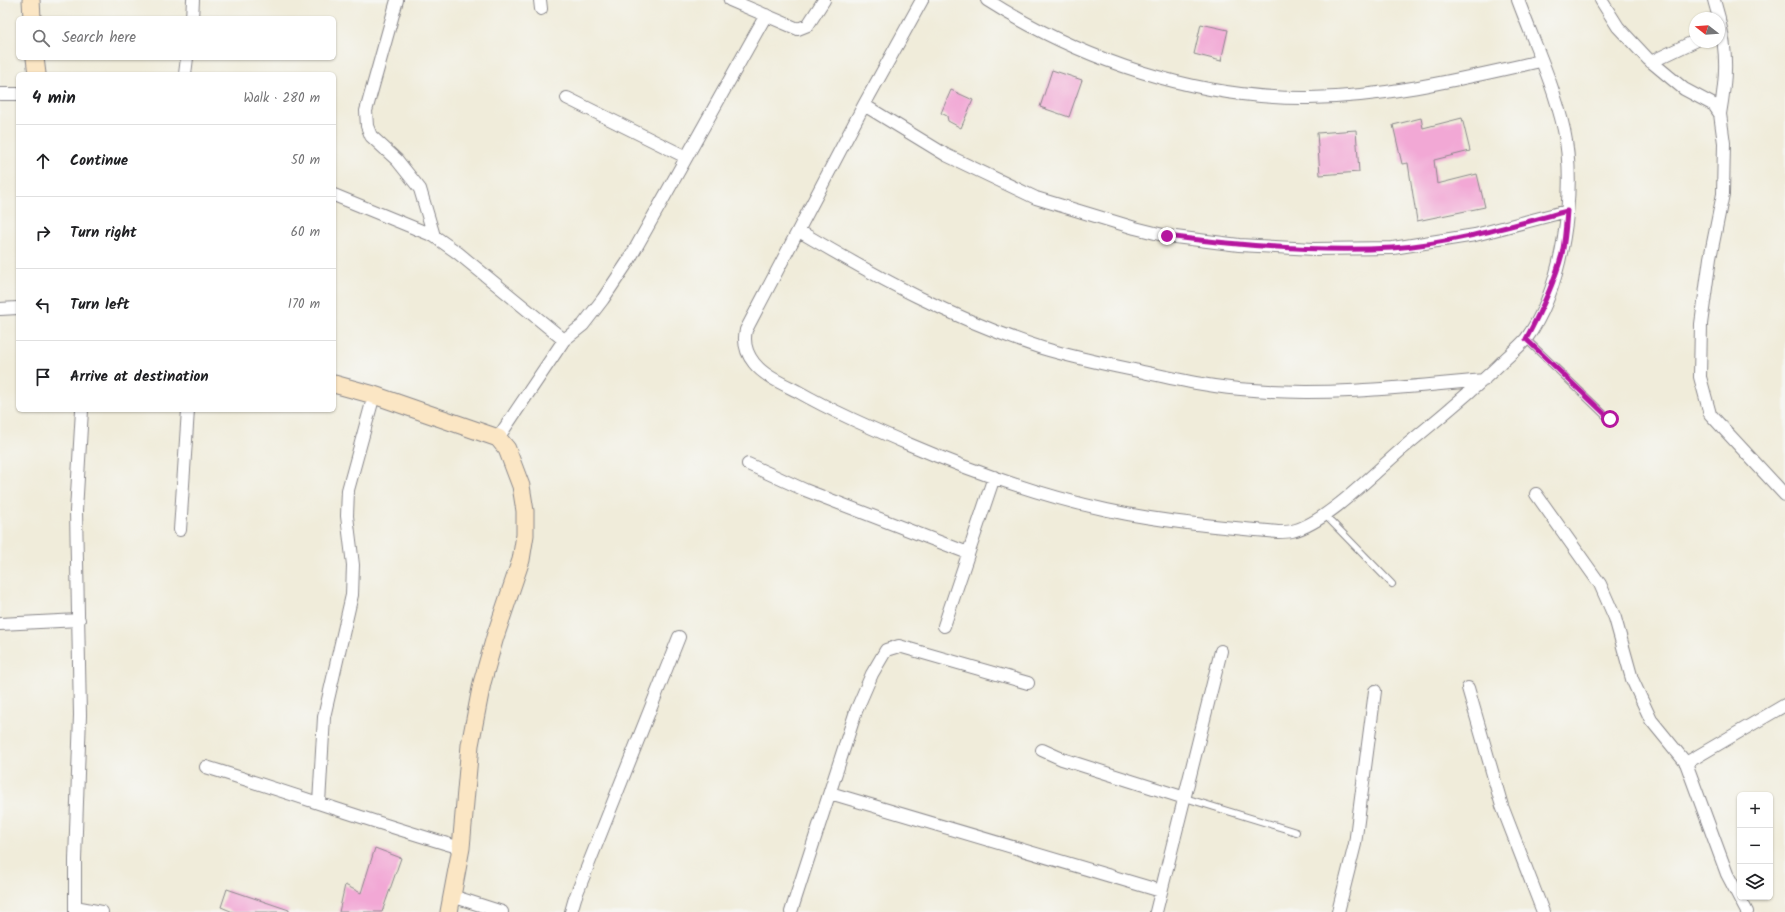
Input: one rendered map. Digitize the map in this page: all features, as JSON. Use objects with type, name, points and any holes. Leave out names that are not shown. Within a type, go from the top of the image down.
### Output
[{"type":"street","points":[[31,0],[32,16]]},
{"type":"street","points":[[192,16],[193,0]]},
{"type":"street","points":[[397,0],[366,111],[367,126],[372,136],[397,160],[420,189],[434,236]]},
{"type":"street","points":[[730,0],[798,29],[808,25],[824,0]]},
{"type":"street","points":[[922,0],[864,105],[746,330],[744,339],[745,348],[755,364],[765,373],[828,409],[929,453],[1055,498],[1109,510],[1214,526],[1278,532],[1292,531],[1325,515],[1484,380],[1526,339],[1540,312],[1554,280],[1562,252],[1567,211],[1569,171],[1564,131],[1552,88],[1518,0]]},
{"type":"street","points":[[987,0],[1012,16],[1042,32],[1115,64],[1197,86],[1248,95],[1310,98],[1360,95],[1438,84],[1541,61]]},
{"type":"street","points":[[1601,0],[1618,27],[1651,62],[1684,89],[1714,105],[1720,114]]},
{"type":"street","points":[[1714,0],[1717,12]]},
{"type":"street","points":[[498,438],[564,340],[583,325],[613,285],[629,260],[766,15]]},
{"type":"street","points":[[1651,62],[1689,44]]},
{"type":"street","points":[[1724,48],[1726,59],[1726,79],[1720,114],[1724,143],[1723,194],[1710,258],[1702,316],[1700,377],[1710,414],[1785,494]]},
{"type":"street","points":[[35,60],[37,72]]},
{"type":"street","points":[[185,72],[187,60]]},
{"type":"street","points":[[0,94],[16,94]]},
{"type":"street","points":[[567,98],[686,157]]},
{"type":"street","points":[[864,105],[946,155],[1036,198],[1135,228],[1167,236],[1239,245],[1314,249],[1393,248],[1475,235],[1567,211]]},
{"type":"street","points":[[336,196],[434,236],[458,253],[564,340]]},
{"type":"street","points":[[798,231],[900,290],[946,311],[1043,348],[1116,366],[1220,388],[1268,391],[1380,389],[1484,380]]},
{"type":"street","points":[[0,309],[16,308]]},
{"type":"street","points":[[336,385],[374,395],[498,438],[507,449],[521,486],[525,511],[525,535],[521,560],[495,637],[482,683],[470,745],[461,848],[451,904],[502,912]]},
{"type":"street","points":[[319,803],[324,717],[352,595],[353,565],[347,516],[348,490],[374,395]]},
{"type":"street","points":[[82,412],[76,511],[80,715],[75,910],[102,912]]},
{"type":"street","points":[[180,530],[188,412]]},
{"type":"street","points":[[748,464],[805,490],[968,553]]},
{"type":"street","points":[[944,626],[994,477]]},
{"type":"street","points":[[1536,494],[1600,584],[1615,618],[1632,679],[1651,720],[1686,763],[1727,874],[1747,912]]},
{"type":"street","points":[[0,624],[79,620]]},
{"type":"street","points":[[571,912],[575,898],[679,637]]},
{"type":"street","points":[[791,912],[861,698],[872,674],[886,650],[899,646],[1028,683]]},
{"type":"street","points":[[1156,912],[1221,651]]},
{"type":"street","points":[[1468,688],[1502,806],[1543,912]]},
{"type":"street","points":[[1338,912],[1355,844],[1376,691]]},
{"type":"street","points":[[1686,763],[1785,705]]},
{"type":"street","points":[[1042,750],[1062,759],[1185,798]]},
{"type":"street","points":[[206,767],[461,848]]},
{"type":"street","points":[[830,793],[1161,891]]},
{"type":"lane","points":[[1526,339],[1610,419]]},
{"type":"lane","points":[[1325,515],[1392,584]]},
{"type":"lane","points":[[1185,798],[1296,832]]},
{"type":"building","points":[[1201,24],[1228,30],[1221,61],[1194,54]]},
{"type":"building","points":[[1052,70],[1082,80],[1069,117],[1040,107]]},
{"type":"building","points":[[951,90],[973,100],[961,128],[948,121],[947,116],[941,113]]},
{"type":"building","points":[[1421,118],[1423,128],[1462,118],[1470,151],[1434,160],[1437,184],[1477,174],[1485,207],[1417,221],[1408,163],[1402,164],[1393,125]]},
{"type":"building","points":[[1356,130],[1359,172],[1320,175],[1317,133]]},
{"type":"building","points":[[375,848],[401,858],[382,912],[339,912],[345,885],[361,893]]},
{"type":"building","points":[[227,889],[289,910],[289,912],[233,912],[221,907]]},
{"type":"route","points":[[1167,236],[1239,245],[1314,249],[1393,248],[1475,235],[1567,211],[1562,252],[1554,280],[1526,339],[1610,419]]}]
